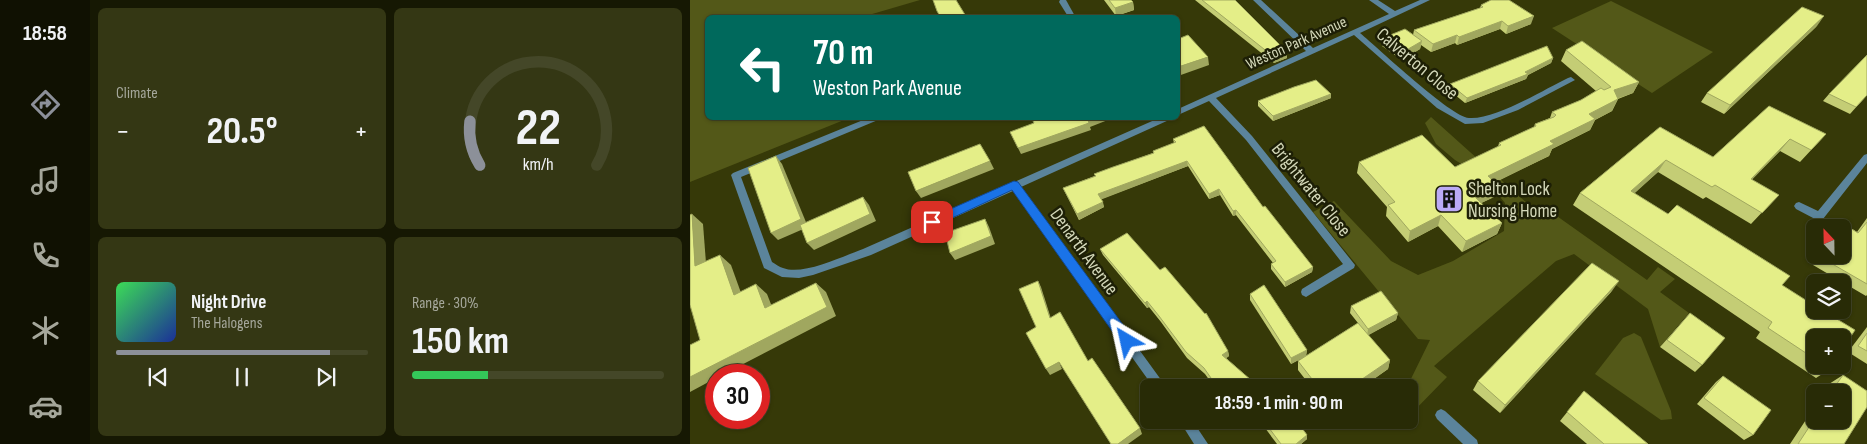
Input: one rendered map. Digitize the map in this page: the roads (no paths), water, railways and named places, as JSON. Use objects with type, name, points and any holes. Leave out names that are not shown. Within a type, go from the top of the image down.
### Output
[{"type":"street","points":[[1257,0],[1311,51]]},
{"type":"street","points":[[1373,0],[1395,14]]},
{"type":"street","name":"Weston Park Avenue","points":[[1180,111],[1426,0]]},
{"type":"street","points":[[1063,2],[1071,15]]},
{"type":"street","name":"Calverton Close","points":[[1355,32],[1440,106],[1465,121],[1483,120],[1491,117],[1571,80]]},
{"type":"street","name":"Brightwater Close","points":[[1211,98],[1249,138],[1350,265],[1306,292]]},
{"type":"street","points":[[871,120],[736,175],[768,265],[772,269],[788,274],[813,271],[868,252],[1161,120]]},
{"type":"street","points":[[1799,206],[1819,216],[1867,157]]},
{"type":"street","name":"Denarth Avenue","points":[[1014,185],[1154,379]]},
{"type":"street","points":[[1440,415],[1472,444]]},
{"type":"street","points":[[1191,429],[1202,444]]},
{"type":"place","name":"Shelton Lock Nursing Home","points":[[1449,199]]}]
